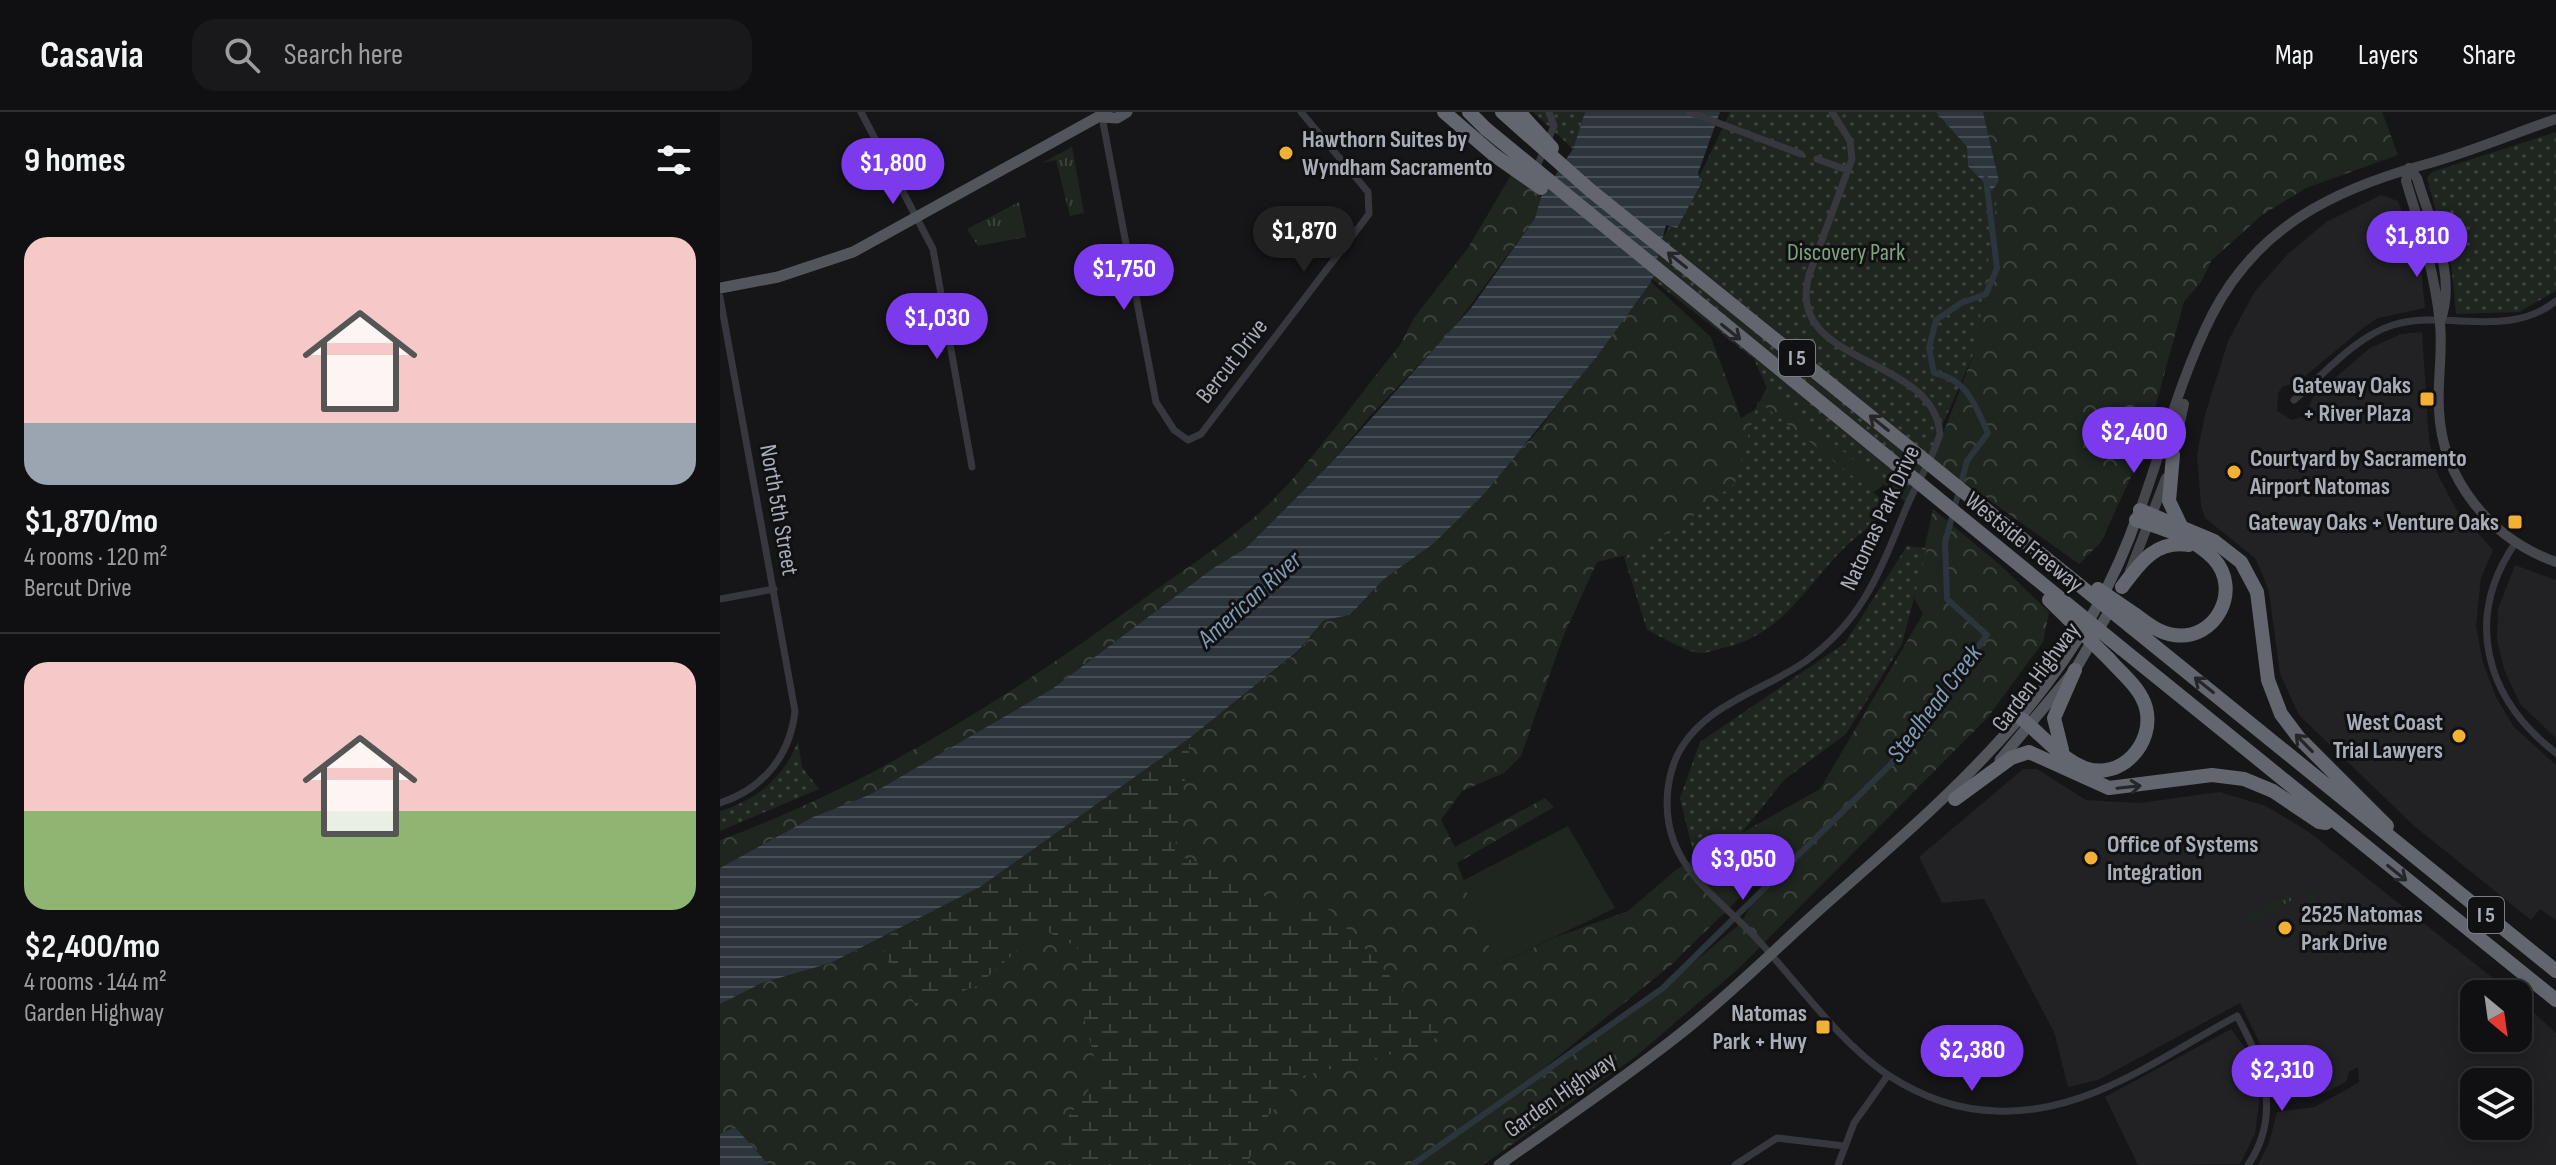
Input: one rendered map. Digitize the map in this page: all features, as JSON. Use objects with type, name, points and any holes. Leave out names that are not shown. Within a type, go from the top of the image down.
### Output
[{"type":"highway","points":[[1444,112],[1494,155],[1627,248]]},
{"type":"highway","name":"Westside Freeway","points":[[1469,112],[1627,248],[2556,1000]]},
{"type":"highway","name":"Westside Freeway","points":[[1502,112],[1590,190],[2005,525],[2133,621],[2394,841],[2556,971]]},
{"type":"highway","points":[[1519,112],[1590,190]]},
{"type":"highway","points":[[2173,455],[2169,501],[2181,526]]},
{"type":"highway","points":[[2145,517],[2181,526],[2227,549],[2248,571],[2259,602],[2268,680],[2281,714],[2299,738],[2384,821],[2394,841]]},
{"type":"highway","points":[[2133,621],[2171,635],[2188,635],[2211,624],[2224,604],[2227,587],[2221,568],[2204,551],[2145,517]]},
{"type":"highway","points":[[2122,587],[2144,558],[2158,549],[2183,544],[2204,551]]},
{"type":"highway","points":[[1955,799],[2016,755],[2036,753],[2086,769],[2109,770],[2127,761],[2143,740],[2147,718],[2143,700],[2109,659],[2005,554]]},
{"type":"highway","points":[[2062,760],[2054,718],[2075,670]]},
{"type":"highway","points":[[2024,726],[2080,778],[2109,788],[2212,775],[2244,779],[2273,791],[2319,822],[2337,824]]},
{"type":"main road","points":[[720,288],[826,263],[917,218],[1104,115],[1117,118],[1127,112]]},
{"type":"main road","name":"Garden Highway","points":[[1499,1165],[1657,1052],[1949,795],[2024,726],[2075,670],[2122,587],[2192,363],[2220,301],[2242,269],[2269,241],[2328,199],[2364,182],[2556,119]]},
{"type":"main road","points":[[2409,168],[2417,178],[2443,261],[2445,309],[2440,322],[2438,406],[2450,463],[2482,513],[2516,542],[2556,562]]},
{"type":"main road","name":"Garden Highway","points":[[1863,871],[1993,768],[2024,726],[2094,612],[2145,517],[2173,455],[2192,363]]},
{"type":"street","points":[[861,112],[935,257],[972,467]]},
{"type":"street","name":"Bercut Drive","points":[[1104,115],[1156,402],[1180,437],[1192,439],[1201,434],[1369,214],[1368,192],[1301,112]]},
{"type":"street","points":[[1526,190],[1554,126],[1549,112]]},
{"type":"street","points":[[1689,112],[1801,154]]},
{"type":"street","name":"Natomas Park Drive","points":[[1832,112],[1853,151],[1809,275],[1803,295],[1805,307],[1818,330],[1916,391],[1936,414],[1940,434],[1882,572],[1863,604],[1840,633],[1805,662],[1707,719],[1676,758],[1667,794],[1670,829],[1681,856],[1707,889],[1859,1051],[1888,1075],[1919,1092],[1961,1106],[1997,1111],[2055,1107],[2100,1090],[2237,1016],[2259,1059],[2267,1095],[2264,1129],[2248,1165]]},
{"type":"street","points":[[1817,159],[1847,170]]},
{"type":"street","name":"North 5th Street","points":[[720,297],[794,702],[792,730],[783,753],[764,779],[720,803]]},
{"type":"street","points":[[2294,400],[2377,330],[2405,322],[2513,321],[2539,312],[2556,301]]},
{"type":"street","points":[[2516,542],[2498,571],[2489,595],[2488,648],[2508,700],[2528,727],[2556,753]]},
{"type":"street","points":[[720,599],[774,589]]},
{"type":"street","points":[[1838,1165],[1862,1111],[1888,1075]]},
{"type":"street","points":[[1735,1165],[1777,1138],[1844,1146]]},
{"type":"shaded area","points":[[2381,195],[2398,201],[2420,257],[2425,308],[2378,318],[2363,328],[2297,383],[2283,386],[2278,393],[2277,411],[2292,420],[2305,416],[2313,397],[2370,348],[2401,334],[2422,332],[2429,441],[2437,473],[2456,509],[2493,550],[2481,578],[2476,626],[2483,663],[2496,697],[2514,727],[2556,765],[2556,920],[2540,909],[2531,920],[2413,825],[2299,715],[2280,674],[2269,592],[2255,558],[2205,518],[2201,506],[2197,455],[2205,415],[2228,341],[2255,291],[2288,254],[2326,222]]},
{"type":"shaded area","points":[[2515,565],[2556,580],[2556,738],[2520,704],[2504,669],[2497,639],[2498,609]]},
{"type":"shaded area","points":[[2023,769],[2037,769],[2086,800],[2139,803],[2220,792],[2266,806],[2309,832],[2495,980],[2460,980],[2460,1052],[2532,1052],[2532,1011],[2556,1033],[2556,1165],[2258,1165],[2269,1143],[2277,1112],[2314,1107],[2344,1091],[2359,1082],[2358,1067],[2349,1072],[2346,1082],[2324,1093],[2276,1101],[2269,1062],[2240,1003],[2098,1080],[2068,1087],[2054,1032],[1984,899],[1942,903],[1919,857]]},
{"type":"shaded area","points":[[2231,1029],[2247,1051],[2260,1094],[2255,1134],[2240,1164],[2138,1165],[2105,1097]]},
{"type":"green space","points":[[1533,112],[1585,112],[1573,149]]},
{"type":"green space","name":"Discovery Park","points":[[1730,112],[1936,112],[1967,147],[1979,179],[1998,193],[1976,348],[1908,504],[1768,390],[1754,359],[1643,272],[1704,167]]},
{"type":"green space","points":[[1983,112],[2382,112],[2398,155],[2306,188],[2262,215],[2211,261],[2201,282],[2184,302],[2144,448],[2101,542],[2079,564],[1933,460],[1976,348],[1997,193],[1992,191],[1999,181]]},
{"type":"green space","points":[[2556,132],[2556,291],[2519,312],[2456,314],[2452,270],[2427,178],[2432,172]]},
{"type":"green space","points":[[1072,147],[1084,213],[1070,216],[1056,160],[1042,163]]},
{"type":"green space","points":[[1511,175],[1541,197],[1535,218],[1452,330],[1370,416],[1330,464],[1246,548],[1212,569],[1052,689],[869,795],[813,817],[720,868],[720,840],[834,791],[996,701],[1213,550],[1259,513],[1307,463],[1400,345],[1414,318],[1468,248]]},
{"type":"green space","points":[[1019,202],[1026,237],[978,246],[967,229]]},
{"type":"green space","points":[[1651,282],[1711,337],[1741,418],[1756,409],[1771,379],[1891,476],[1880,488],[1860,500],[1597,562],[1563,637],[1521,756],[1504,773],[1462,791],[1441,820],[1455,847],[1545,798],[1554,807],[1457,863],[1497,965],[1556,937],[1628,911],[1677,869],[1820,789],[1923,614],[1914,598],[1933,509],[1999,564],[2049,612],[2043,642],[1988,717],[1738,969],[1635,1057],[1483,1165],[769,1165],[735,1127],[720,1134],[720,1004],[762,983],[832,963],[980,887],[1191,737],[1298,652],[1324,620],[1351,615],[1384,579],[1433,544],[1537,432]],"holes":[[[1774,864],[1741,923],[1663,988],[1478,1121],[1671,965]]]},
{"type":"green space","points":[[1758,401],[1879,497],[1878,522],[1839,554],[1789,610],[1770,626],[1749,639],[1723,648],[1701,653],[1692,651],[1647,630],[1624,557],[1680,526],[1735,483]]},
{"type":"green space","points":[[1907,546],[1927,548],[1902,644],[1846,734],[1784,780],[1719,861],[1693,851],[1680,798],[1700,742],[1845,643]]},
{"type":"green space","points":[[1191,737],[1174,855],[1242,880],[1275,907],[1330,910],[1407,995],[1446,1025],[1429,1045],[1302,1076],[1264,1121],[1247,1165],[1062,1165],[1053,1137],[1099,1076],[1081,1006],[1077,947],[1042,929],[977,986],[918,1007],[895,977],[879,940],[980,887]]},
{"type":"green space","points":[[798,741],[802,767],[819,789],[720,831],[720,811],[746,800],[768,785],[785,766]]},
{"type":"green space","points":[[1568,826],[1615,908],[1497,965],[1462,881]]},
{"type":"green space","points":[[2312,891],[2331,924],[2325,927],[2306,895]]},
{"type":"green space","points":[[2289,894],[2292,900],[2248,924],[2245,919]]},
{"type":"water","name":"American River","points":[[1585,112],[1720,112],[1698,173],[1701,184],[1677,228],[1666,225],[1651,282],[1598,355],[1485,493],[1433,544],[1384,579],[1350,615],[1324,620],[1298,651],[1191,737],[980,887],[831,963],[762,983],[720,1004],[720,868],[813,817],[869,795],[1052,689],[1212,569],[1246,548],[1330,464],[1471,308],[1535,218],[1541,197],[1573,149]]},
{"type":"water","points":[[1936,112],[1983,112],[1999,181],[1992,191],[1968,166],[1967,147]]},
{"type":"water","points":[[735,1127],[769,1165],[720,1165],[720,1134]]},
{"type":"waterway","name":"Steelhead Creek","points":[[1412,1165],[1663,988],[1891,764],[1987,635],[1947,599],[1945,543],[1967,461],[1988,433],[1974,403],[1962,387],[1934,373],[1929,348],[1936,320],[1961,303],[1986,294],[1997,268],[1986,179]]},
{"type":"place","name":"Hawthorn Suites by Wyndham Sacramento","points":[[1286,153]]},
{"type":"place","name":"Gateway Oaks + River Plaza","points":[[2427,399]]},
{"type":"place","name":"Courtyard by Sacramento Airport Natomas","points":[[2234,472]]},
{"type":"place","name":"Gateway Oaks + Venture Oaks","points":[[2515,522]]},
{"type":"place","name":"West Coast Trial Lawyers","points":[[2459,736]]},
{"type":"place","name":"Office of Systems Integration","points":[[2091,858]]},
{"type":"place","name":"2525 Natomas Park Drive","points":[[2285,928]]},
{"type":"place","name":"Natomas Park + Hwy","points":[[1823,1027]]}]
